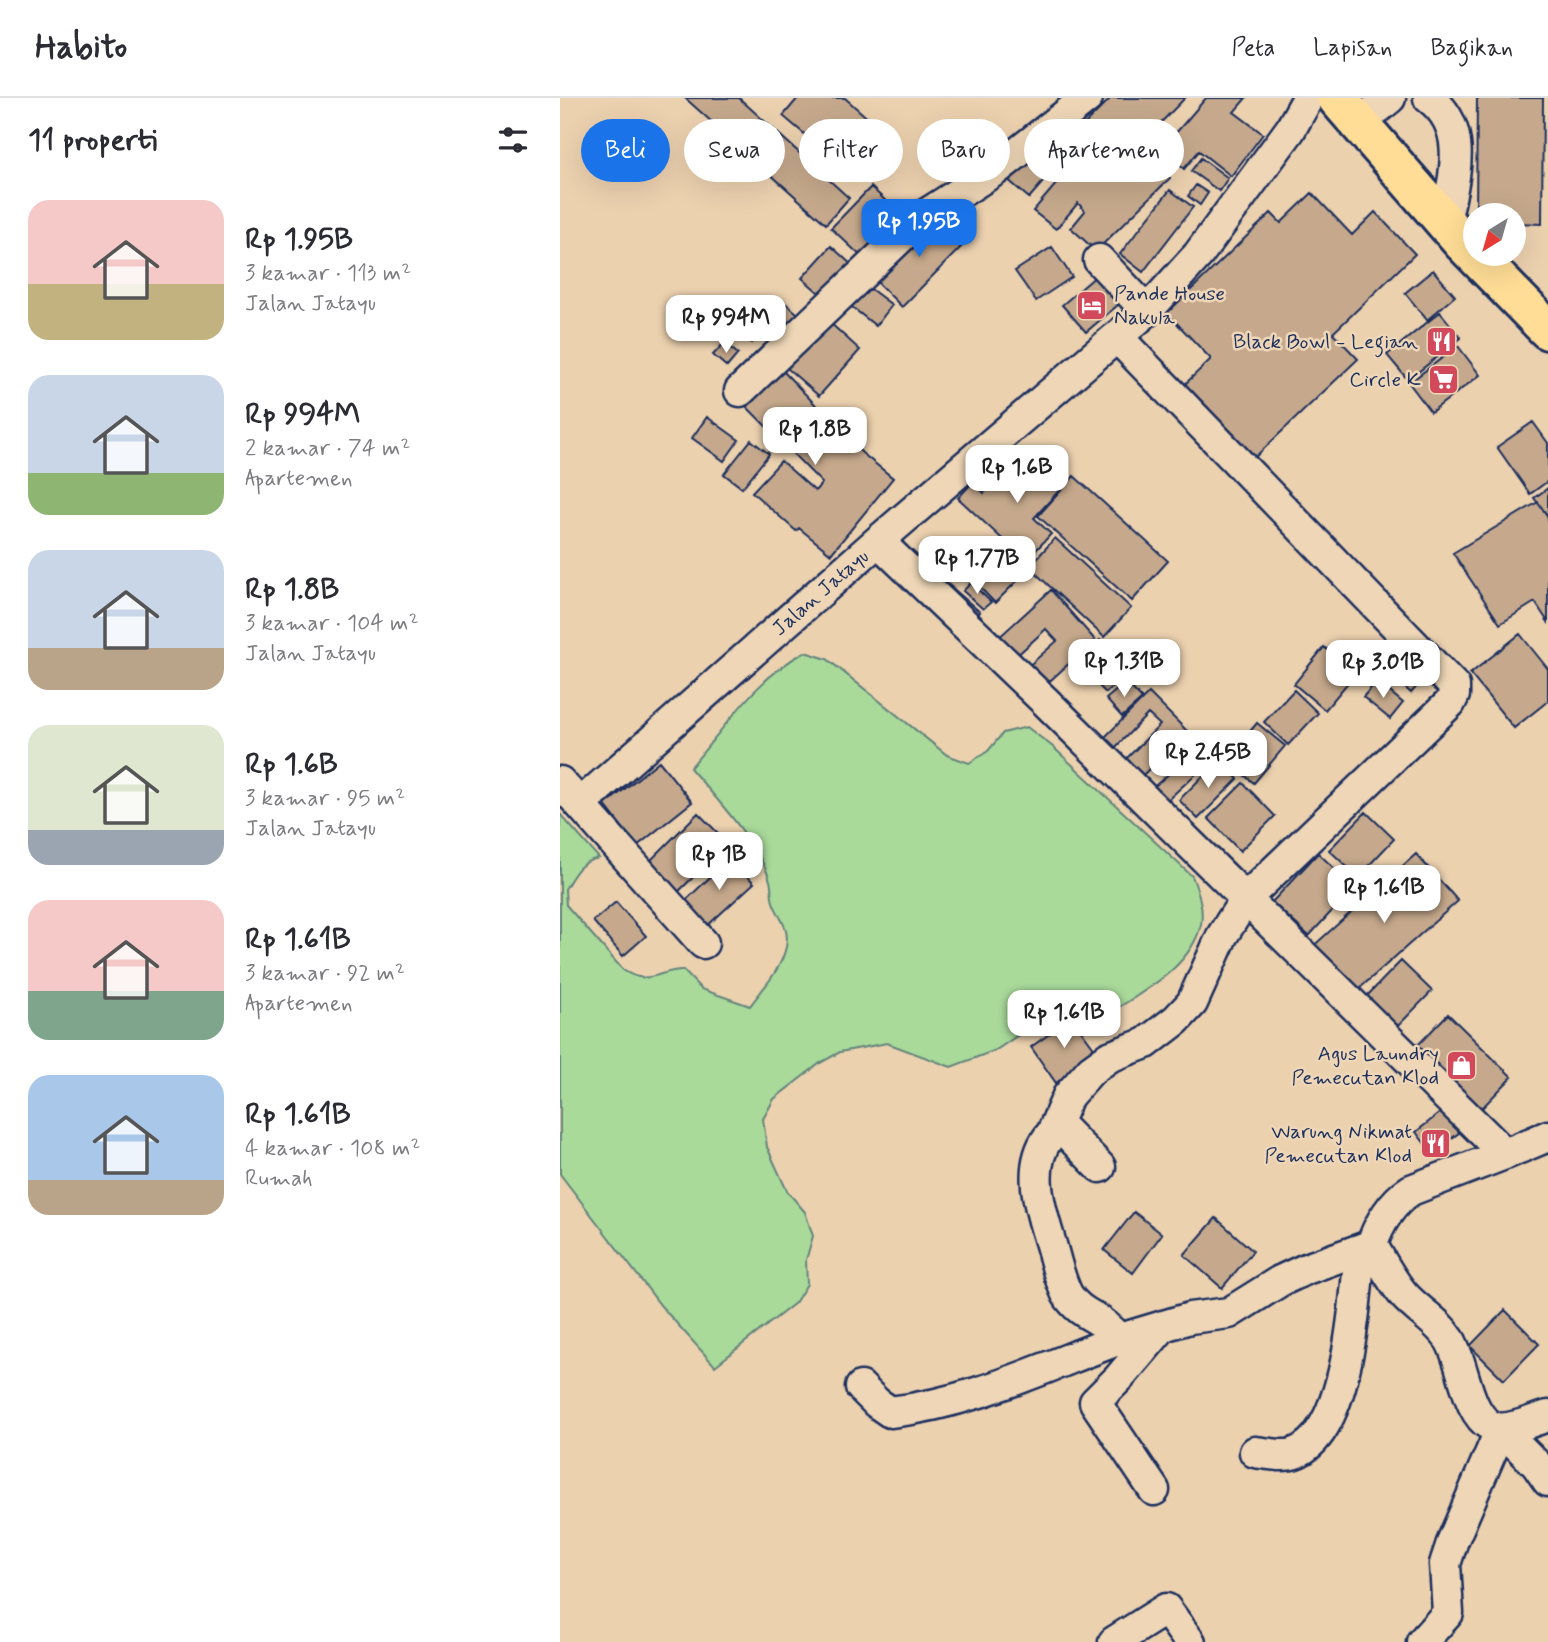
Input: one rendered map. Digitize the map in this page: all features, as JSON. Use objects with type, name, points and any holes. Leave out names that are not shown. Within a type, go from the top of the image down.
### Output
[{"type":"main road","points":[[1348,111],[1445,223],[1548,330]]},
{"type":"street","points":[[740,391],[922,217],[997,169],[1087,98]]},
{"type":"street","name":"Jalan Jatayu","points":[[580,804],[878,541],[1147,311],[1198,255],[1290,130],[1308,98]]},
{"type":"street","points":[[1348,111],[1390,98]]},
{"type":"street","points":[[1429,98],[1447,119],[1457,141],[1445,223]]},
{"type":"street","points":[[1099,260],[1147,311]]},
{"type":"street","points":[[1118,338],[1454,686],[1450,703],[1245,898],[1222,936],[1192,1003],[1176,1020],[1146,1043],[1109,1057],[1091,1070],[1068,1096],[1039,1160],[1037,1198],[1060,1277],[1068,1295],[1075,1304],[1121,1339]]},
{"type":"street","points":[[878,541],[1054,710],[1505,1154]]},
{"type":"street","points":[[560,782],[703,943]]},
{"type":"street","points":[[1053,1130],[1065,1131],[1100,1167]]},
{"type":"street","points":[[1255,1452],[1291,1455],[1315,1441],[1328,1422],[1339,1391],[1366,1248],[1401,1196],[1548,1136]]},
{"type":"street","points":[[862,1387],[890,1412],[976,1394],[1121,1339],[1190,1318],[1216,1317],[1230,1313],[1288,1277],[1366,1248]]},
{"type":"street","points":[[1366,1248],[1404,1295],[1431,1317],[1450,1341],[1475,1408],[1484,1420],[1501,1429],[1537,1465],[1548,1481]]},
{"type":"street","points":[[1154,1490],[1095,1402],[1163,1326]]},
{"type":"street","points":[[1501,1429],[1548,1416]]},
{"type":"street","points":[[1422,1642],[1448,1613],[1445,1564],[1501,1429]]},
{"type":"street","points":[[1114,1642],[1166,1609],[1190,1642]]},
{"type":"green space","points":[[805,652],[827,659],[947,755],[969,763],[988,751],[1003,733],[1027,727],[1053,747],[1192,876],[1202,918],[1196,940],[1176,966],[1150,987],[1108,1014],[1077,1004],[1054,1011],[996,1050],[951,1067],[887,1043],[840,1052],[820,1063],[774,1099],[763,1119],[767,1147],[787,1191],[805,1212],[813,1236],[806,1260],[807,1284],[795,1303],[715,1366],[661,1306],[560,1174],[560,814],[599,858],[582,865],[575,873],[565,889],[566,905],[623,970],[632,975],[646,977],[683,970],[701,989],[750,1006],[784,955],[787,940],[785,928],[773,902],[765,867],[757,852],[736,822],[690,768],[757,689],[788,662]]},
{"type":"building","points":[[685,98],[739,98],[762,119],[708,119]]},
{"type":"building","points":[[798,98],[845,98],[869,119],[799,119],[799,129],[783,116]]},
{"type":"building","points":[[1111,98],[1185,98],[1164,119],[1090,119]]},
{"type":"building","points":[[1206,98],[1246,98],[1234,112],[1263,134],[1231,176],[1199,151],[1184,169],[1184,124]]},
{"type":"building","points":[[1477,98],[1543,98],[1542,224],[1526,223],[1526,203],[1476,203]]},
{"type":"building","points":[[785,140],[799,153],[799,182],[831,182],[849,198],[826,224],[779,182],[785,182]]},
{"type":"building","points":[[1201,158],[1228,178],[1219,191],[1191,171]]},
{"type":"building","points":[[1024,164],[1024,182],[1043,182],[1029,198],[1010,181],[1010,175]]},
{"type":"building","points":[[1166,182],[1096,251],[1071,228],[1085,211],[1078,203],[1056,229],[1033,211],[1057,183]]},
{"type":"building","points":[[1196,185],[1208,193],[1200,205],[1188,196]]},
{"type":"building","points":[[871,187],[905,219],[865,260],[831,228]]},
{"type":"building","points":[[1170,190],[1193,207],[1143,272],[1120,254]]},
{"type":"building","points":[[1312,193],[1352,235],[1375,212],[1415,254],[1333,333],[1358,359],[1252,460],[1182,387],[1211,359],[1167,313],[1271,213],[1281,223]]},
{"type":"building","points":[[936,211],[967,241],[902,307],[871,276]]},
{"type":"building","points":[[831,246],[853,266],[825,298],[802,278]]},
{"type":"building","points":[[1052,247],[1072,277],[1036,301],[1015,271]]},
{"type":"building","points":[[1433,270],[1455,296],[1427,320],[1405,293]]},
{"type":"building","name":"Pande House Nakula","points":[[1096,276],[1119,304],[1086,332],[1062,305]]},
{"type":"building","points":[[864,284],[892,305],[876,326],[848,304]]},
{"type":"building","points":[[783,301],[804,319],[782,343],[762,325]]},
{"type":"building","points":[[1440,312],[1461,338],[1408,380],[1387,355]]},
{"type":"building","points":[[746,319],[762,332],[752,343],[736,330]]},
{"type":"building","points":[[828,321],[860,350],[819,396],[787,368]]},
{"type":"building","points":[[724,343],[738,354],[727,367],[713,355]]},
{"type":"building","name":"Circle K","points":[[1458,346],[1480,375],[1431,412],[1409,383]]},
{"type":"building","points":[[783,371],[862,453],[893,478],[831,554],[799,528],[796,531],[752,492],[781,461],[815,491],[822,483],[746,406]]},
{"type":"building","points":[[707,417],[739,440],[724,461],[692,438]]},
{"type":"building","points":[[1533,422],[1548,443],[1548,481],[1530,494],[1497,447]]},
{"type":"building","points":[[751,440],[769,454],[742,488],[724,474]]},
{"type":"building","points":[[1031,453],[1065,484],[1034,518],[1051,534],[1026,561],[958,498],[973,482],[984,493],[994,482],[1000,487]]},
{"type":"building","points":[[1074,476],[1168,561],[1132,601],[1038,516]]},
{"type":"building","points":[[1548,488],[1548,516],[1534,498]]},
{"type":"building","points":[[1538,502],[1548,517],[1548,622],[1535,602],[1500,624],[1453,553]]},
{"type":"building","points":[[1055,538],[1131,608],[1104,637],[1029,567]]},
{"type":"building","points":[[1003,543],[1028,570],[995,603],[969,576]]},
{"type":"building","points":[[971,583],[991,602],[983,609],[963,591]]},
{"type":"building","points":[[949,585],[980,612],[969,624],[938,597]]},
{"type":"building","points":[[1051,590],[1095,640],[1041,689],[1024,670],[1057,641],[1046,629],[1013,659],[996,640]]},
{"type":"building","points":[[1520,634],[1548,669],[1548,701],[1514,728],[1470,674]]},
{"type":"building","points":[[1391,638],[1429,673],[1411,693],[1372,658]]},
{"type":"building","points":[[1100,640],[1130,669],[1106,693],[1077,664]]},
{"type":"building","points":[[1324,647],[1356,673],[1325,710],[1294,684]]},
{"type":"building","points":[[1377,681],[1403,703],[1390,719],[1363,697]]},
{"type":"building","points":[[1126,682],[1142,699],[1122,717],[1106,699]]},
{"type":"building","points":[[1294,690],[1318,713],[1288,745],[1264,722]]},
{"type":"building","points":[[1149,693],[1187,731],[1142,776],[1125,760],[1160,725],[1148,714],[1110,753],[1100,742]]},
{"type":"building","points":[[1257,723],[1285,746],[1254,783],[1226,760]]},
{"type":"building","points":[[1187,735],[1210,761],[1162,805],[1149,791],[1188,757],[1176,744]]},
{"type":"building","points":[[1219,760],[1238,779],[1198,819],[1179,800]]},
{"type":"building","points":[[659,761],[692,802],[637,846],[605,805]]},
{"type":"building","points":[[1243,783],[1275,816],[1240,851],[1208,818]]},
{"type":"building","points":[[1366,812],[1394,839],[1358,877],[1329,850]]},
{"type":"building","points":[[698,813],[728,843],[677,893],[647,864]]},
{"type":"building","points":[[1318,853],[1354,887],[1309,936],[1272,902]]},
{"type":"building","points":[[1416,854],[1458,901],[1352,995],[1310,949]]},
{"type":"building","points":[[730,858],[754,883],[707,926],[684,902]]},
{"type":"building","points":[[616,902],[646,936],[623,956],[593,921]]},
{"type":"building","points":[[1401,961],[1432,991],[1393,1031],[1362,1001]]},
{"type":"building","points":[[1448,1014],[1512,1077],[1479,1111],[1415,1048]]},
{"type":"building","points":[[1072,1018],[1098,1053],[1056,1083],[1031,1047]]},
{"type":"building","name":"Warung Nikmat Pemecutan Klod","points":[[1441,1112],[1460,1132],[1432,1153],[1416,1132]]},
{"type":"building","points":[[1134,1212],[1162,1234],[1133,1273],[1104,1250]]},
{"type":"building","points":[[1216,1218],[1253,1251],[1222,1288],[1184,1255]]},
{"type":"building","points":[[1505,1310],[1539,1344],[1504,1380],[1470,1346]]},
{"type":"place","name":"Pande House Nakula","points":[[1091,305]]},
{"type":"place","name":"Black Bowl - Legian","points":[[1441,341]]},
{"type":"place","name":"Circle K","points":[[1444,379]]},
{"type":"place","name":"Agus Laundry Pemecutan Klod","points":[[1462,1065]]},
{"type":"place","name":"Warung Nikmat Pemecutan Klod","points":[[1435,1143]]}]
